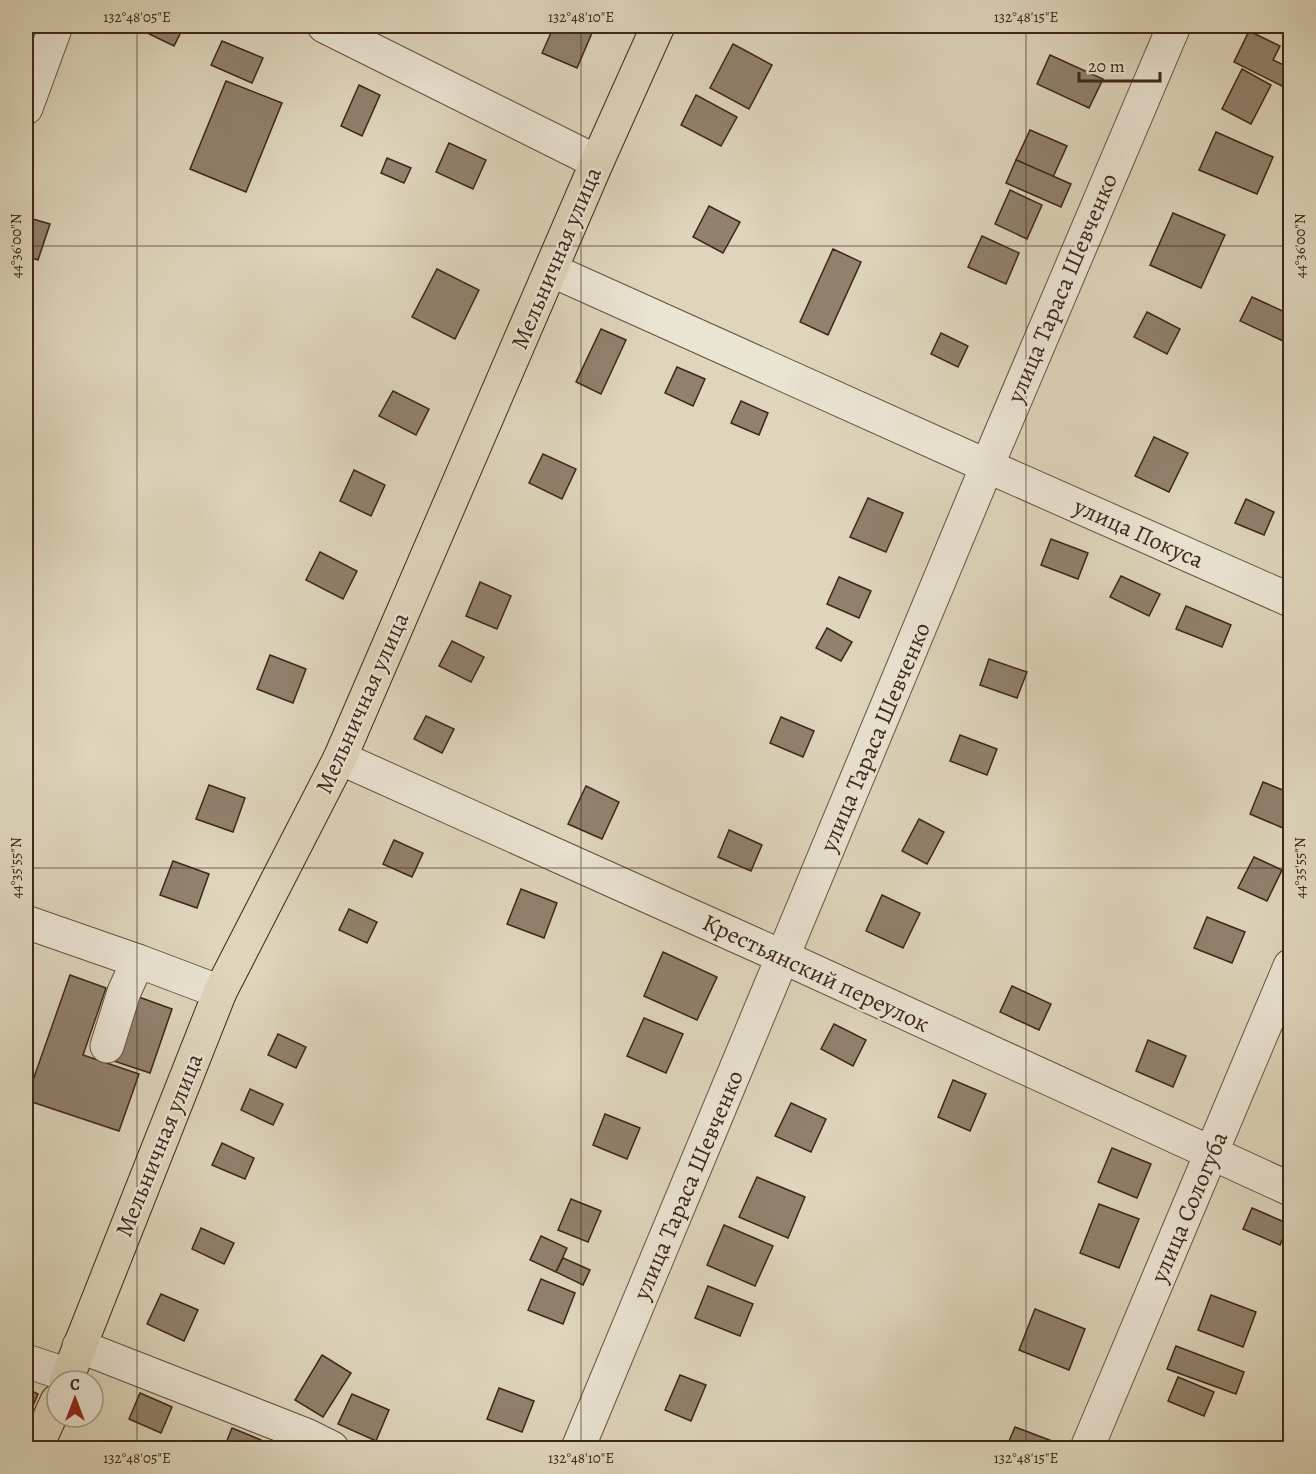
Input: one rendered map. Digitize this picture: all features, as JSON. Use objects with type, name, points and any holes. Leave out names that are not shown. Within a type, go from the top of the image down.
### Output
[{"type":"main road","name":"Мельничная улица","points":[[71,1369],[220,992],[340,758],[658,26]]},
{"type":"main road","name":"Мельничная улица","points":[[36,1449],[45,1428]]},
{"type":"street","points":[[26,108],[56,26]]},
{"type":"street","points":[[324,26],[597,162]]},
{"type":"street","name":"улица Тараса Шевченко","points":[[578,1449],[987,466],[1174,26]]},
{"type":"street","name":"улица Покуса","points":[[551,270],[1290,600]]},
{"type":"street","name":"Крестьянский переулок","points":[[340,758],[783,957],[1290,1189]]},
{"type":"street","points":[[26,922],[220,992]]},
{"type":"street","points":[[107,1046],[124,992],[138,961]]},
{"type":"street","name":"улица Сологуба","points":[[1087,1449],[1290,966]]},
{"type":"street","points":[[26,1361],[48,1369]]},
{"type":"street","points":[[105,1385],[306,1435],[332,1449]]},
{"type":"building","points":[[133,26],[184,26],[174,46]]},
{"type":"building","points":[[554,26],[595,26],[577,68],[542,53]]},
{"type":"building","points":[[1249,31],[1280,46],[1273,60],[1290,68],[1282,86],[1234,62]]},
{"type":"building","points":[[222,41],[263,58],[252,83],[211,65]]},
{"type":"building","points":[[733,44],[772,65],[749,109],[710,88]]},
{"type":"building","points":[[1050,55],[1103,79],[1089,108],[1037,84]]},
{"type":"building","points":[[1242,69],[1271,85],[1251,124],[1222,109]]},
{"type":"building","points":[[226,81],[282,103],[246,192],[190,169]]},
{"type":"building","points":[[359,85],[380,95],[362,136],[341,126]]},
{"type":"building","points":[[696,95],[737,117],[721,146],[681,125]]},
{"type":"building","points":[[1030,130],[1067,146],[1053,177],[1016,160]]},
{"type":"building","points":[[1216,132],[1273,157],[1257,194],[1199,170]]},
{"type":"building","points":[[449,143],[486,160],[473,189],[436,172]]},
{"type":"building","points":[[387,158],[411,168],[404,183],[381,173]]},
{"type":"building","points":[[1016,160],[1071,184],[1061,207],[1006,183]]},
{"type":"building","points":[[1010,190],[1042,205],[1027,239],[995,224]]},
{"type":"building","points":[[709,206],[740,222],[723,253],[693,237]]},
{"type":"building","points":[[1173,213],[1225,235],[1201,288],[1150,265]]},
{"type":"building","points":[[26,217],[50,224],[38,260],[26,256]]},
{"type":"building","points":[[982,236],[1019,253],[1006,284],[968,267]]},
{"type":"building","points":[[833,249],[861,262],[828,335],[800,322]]},
{"type":"building","points":[[437,269],[479,290],[455,339],[412,317]]},
{"type":"building","points":[[1252,297],[1289,314],[1290,311],[1290,344],[1240,321]]},
{"type":"building","points":[[1147,312],[1180,329],[1167,354],[1134,337]]},
{"type":"building","points":[[601,329],[626,340],[601,394],[576,382]]},
{"type":"building","points":[[941,333],[968,346],[958,367],[931,354]]},
{"type":"building","points":[[677,367],[705,379],[693,406],[665,393]]},
{"type":"building","points":[[393,391],[429,409],[416,435],[379,416]]},
{"type":"building","points":[[741,401],[768,413],[759,435],[731,423]]},
{"type":"building","points":[[1154,437],[1188,453],[1169,492],[1135,476]]},
{"type":"building","points":[[543,454],[576,469],[562,499],[529,483]]},
{"type":"building","points":[[354,470],[385,485],[371,516],[340,501]]},
{"type":"building","points":[[868,498],[903,513],[886,552],[850,537]]},
{"type":"building","points":[[1246,499],[1274,512],[1264,535],[1235,523]]},
{"type":"building","points":[[1051,539],[1088,553],[1078,579],[1041,565]]},
{"type":"building","points":[[320,552],[357,571],[343,599],[306,580]]},
{"type":"building","points":[[1121,576],[1160,594],[1149,616],[1110,597]]},
{"type":"building","points":[[839,577],[871,591],[859,618],[827,604]]},
{"type":"building","points":[[480,582],[511,596],[497,629],[466,616]]},
{"type":"building","points":[[1186,606],[1231,625],[1222,647],[1176,629]]},
{"type":"building","points":[[827,628],[852,642],[841,661],[816,648]]},
{"type":"building","points":[[452,641],[484,657],[471,682],[439,666]]},
{"type":"building","points":[[270,655],[306,669],[293,703],[257,689]]},
{"type":"building","points":[[989,659],[1027,672],[1017,698],[980,685]]},
{"type":"building","points":[[426,716],[454,729],[442,753],[414,739]]},
{"type":"building","points":[[781,717],[814,731],[803,757],[770,743]]},
{"type":"building","points":[[960,735],[997,749],[987,775],[950,761]]},
{"type":"building","points":[[1263,782],[1290,793],[1290,831],[1250,814]]},
{"type":"building","points":[[209,785],[245,798],[233,832],[196,819]]},
{"type":"building","points":[[586,786],[619,802],[602,839],[568,824]]},
{"type":"building","points":[[919,819],[944,832],[927,864],[902,851]]},
{"type":"building","points":[[729,830],[762,845],[751,871],[718,857]]},
{"type":"building","points":[[394,840],[423,853],[412,877],[383,864]]},
{"type":"building","points":[[1254,857],[1282,870],[1267,901],[1238,888]]},
{"type":"building","points":[[173,861],[209,874],[197,908],[160,895]]},
{"type":"building","points":[[521,889],[557,903],[544,938],[507,924]]},
{"type":"building","points":[[882,895],[920,913],[903,948],[866,931]]},
{"type":"building","points":[[349,909],[377,922],[367,943],[339,930]]},
{"type":"building","points":[[1207,917],[1245,932],[1232,963],[1194,948]]},
{"type":"building","points":[[663,952],[717,977],[697,1020],[644,996]]},
{"type":"building","points":[[70,975],[106,988],[83,1055],[139,1074],[119,1131],[26,1100]]},
{"type":"building","points":[[1012,986],[1051,1004],[1039,1030],[1000,1012]]},
{"type":"building","points":[[136,996],[172,1009],[150,1073],[114,1061]]},
{"type":"building","points":[[644,1018],[683,1034],[666,1073],[627,1056]]},
{"type":"building","points":[[834,1024],[866,1040],[853,1066],[821,1049]]},
{"type":"building","points":[[278,1034],[306,1047],[296,1068],[268,1055]]},
{"type":"building","points":[[1148,1040],[1186,1056],[1173,1087],[1136,1071]]},
{"type":"building","points":[[953,1080],[986,1094],[970,1131],[938,1117]]},
{"type":"building","points":[[250,1089],[283,1104],[273,1125],[241,1110]]},
{"type":"building","points":[[791,1103],[826,1119],[811,1152],[775,1136]]},
{"type":"building","points":[[605,1114],[640,1128],[627,1159],[593,1145]]},
{"type":"building","points":[[222,1143],[254,1158],[245,1179],[212,1165]]},
{"type":"building","points":[[1112,1148],[1151,1164],[1137,1198],[1098,1182]]},
{"type":"building","points":[[757,1177],[805,1197],[788,1238],[739,1217]]},
{"type":"building","points":[[571,1199],[601,1211],[588,1242],[558,1230]]},
{"type":"building","points":[[1099,1204],[1139,1219],[1119,1268],[1080,1253]]},
{"type":"building","points":[[1252,1208],[1289,1224],[1280,1245],[1243,1229]]},
{"type":"building","points":[[724,1225],[773,1246],[755,1286],[707,1265]]},
{"type":"building","points":[[201,1228],[234,1243],[224,1264],[192,1249]]},
{"type":"building","points":[[541,1236],[567,1248],[556,1272],[530,1260]]},
{"type":"building","points":[[563,1258],[590,1270],[583,1285],[556,1272]]},
{"type":"building","points":[[541,1279],[575,1293],[563,1324],[528,1310]]},
{"type":"building","points":[[708,1286],[753,1304],[740,1336],[695,1318]]},
{"type":"building","points":[[161,1294],[198,1310],[184,1341],[147,1324]]},
{"type":"building","points":[[26,1295],[33,1297],[26,1323]]},
{"type":"building","points":[[1211,1295],[1256,1312],[1243,1347],[1198,1330]]},
{"type":"building","points":[[1035,1309],[1085,1329],[1069,1370],[1019,1350]]},
{"type":"building","points":[[1176,1346],[1244,1372],[1236,1394],[1167,1369]]},
{"type":"building","points":[[322,1355],[351,1373],[323,1417],[295,1400]]},
{"type":"building","points":[[680,1375],[706,1385],[691,1421],[665,1410]]},
{"type":"building","points":[[1178,1377],[1214,1392],[1204,1416],[1168,1401]]},
{"type":"building","points":[[26,1388],[38,1394],[26,1422]]},
{"type":"building","points":[[499,1388],[534,1401],[522,1432],[487,1419]]},
{"type":"building","points":[[140,1393],[172,1407],[161,1433],[129,1419]]},
{"type":"building","points":[[352,1394],[389,1410],[376,1441],[338,1424]]},
{"type":"building","points":[[1015,1427],[1052,1441],[1049,1448],[1006,1448]]},
{"type":"building","points":[[232,1428],[261,1440],[258,1448],[224,1448]]}]
